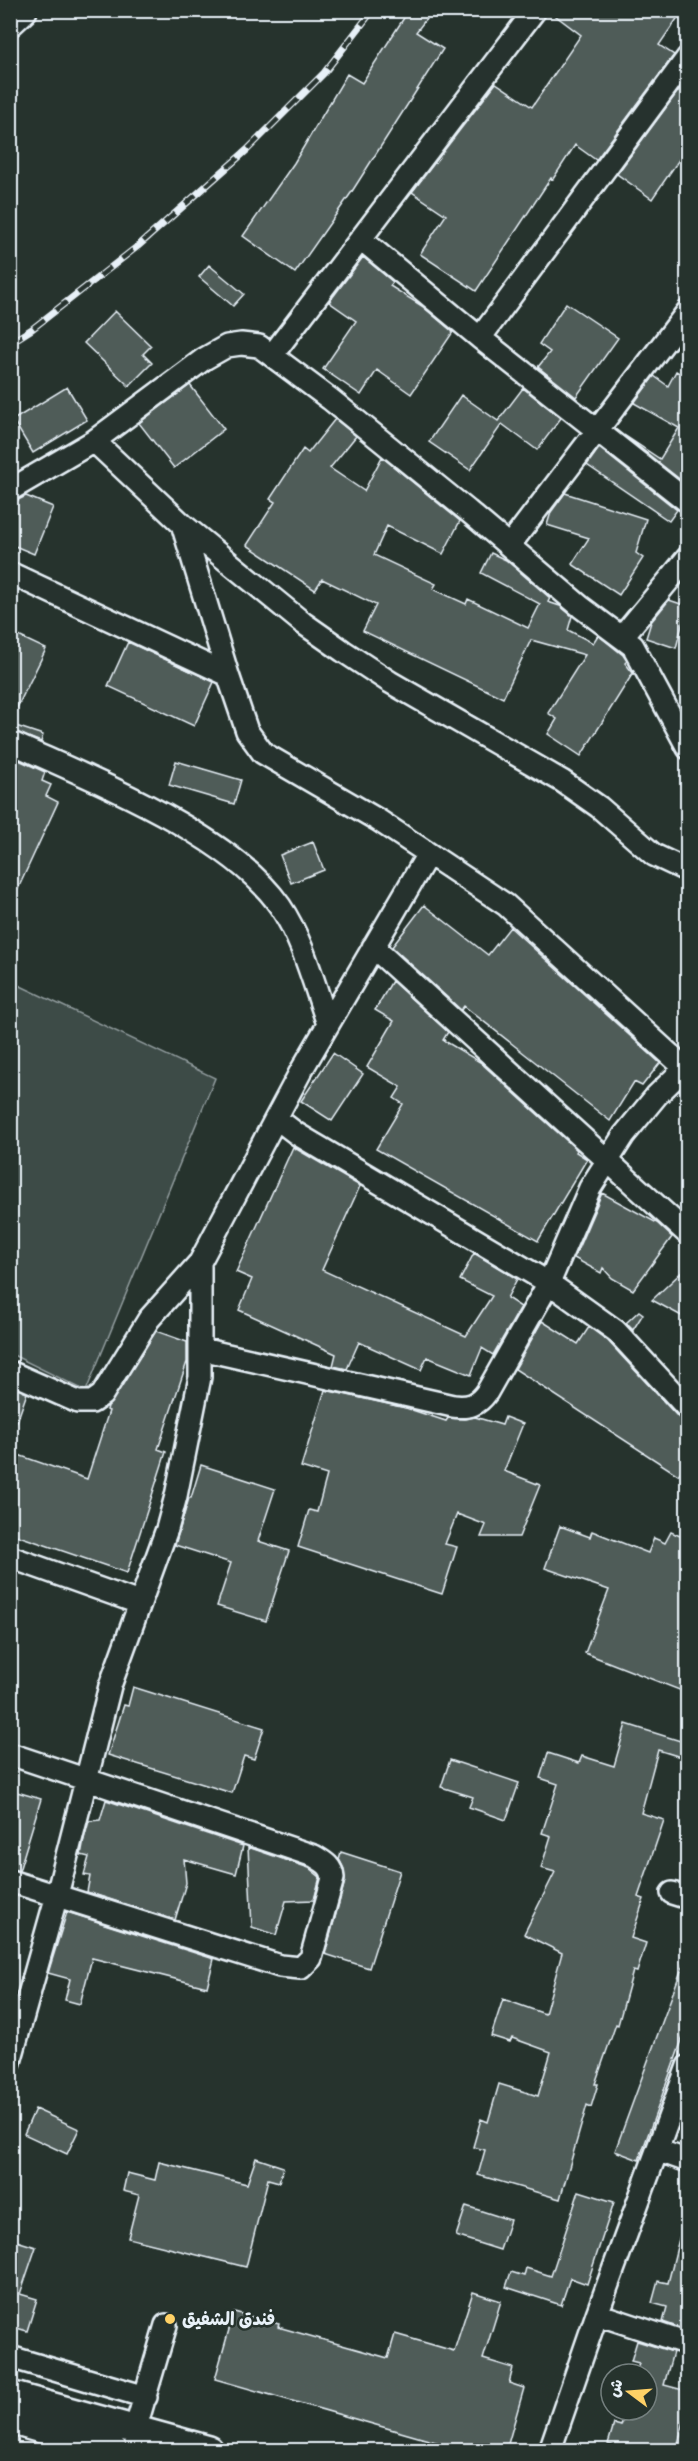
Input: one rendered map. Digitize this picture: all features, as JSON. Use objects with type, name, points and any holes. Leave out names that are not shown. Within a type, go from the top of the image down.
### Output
[{"type":"main road","points":[[10,22],[23,10]]},
{"type":"main road","points":[[10,2395],[136,2440],[208,2451]]},
{"type":"main road","points":[[10,2420],[113,2451]]},
{"type":"street","points":[[273,354],[535,10]]},
{"type":"street","points":[[480,338],[687,57]]},
{"type":"street","points":[[361,239],[480,338],[687,502]]},
{"type":"street","points":[[509,546],[687,311]]},
{"type":"street","points":[[10,490],[94,441],[180,376],[227,346],[241,344],[259,346],[273,354],[509,546],[581,608],[633,646],[687,748]]},
{"type":"street","points":[[94,441],[182,524],[303,622],[390,682],[562,782],[599,807],[654,855],[687,872]]},
{"type":"street","points":[[182,524],[247,731],[263,753],[378,820],[506,905],[687,1068],[657,1095],[624,1135],[590,1188],[549,1283],[487,1392],[477,1404],[463,1407],[415,1398],[201,1349]]},
{"type":"street","points":[[622,637],[687,557]]},
{"type":"street","points":[[10,573],[228,675]]},
{"type":"street","points":[[10,742],[177,823],[217,848],[249,873],[279,906],[292,927],[328,1024]]},
{"type":"street","points":[[10,1372],[78,1402],[97,1400],[109,1385],[149,1319],[200,1262],[328,1024],[428,854]]},
{"type":"street","points":[[373,947],[687,1234]]},
{"type":"street","points":[[276,1118],[297,1134],[549,1283],[616,1331],[687,1409]]},
{"type":"street","points":[[10,2062],[17,2013],[57,1895],[110,1686],[167,1529],[176,1496],[197,1398],[201,1349],[200,1262]]},
{"type":"street","points":[[10,1557],[139,1602]]},
{"type":"street","points":[[10,1754],[314,1856],[332,1870],[331,1888],[311,1958],[301,1968],[280,1966],[10,1881]]},
{"type":"street","points":[[550,2451],[597,2314],[686,2073]]},
{"type":"street","points":[[657,2150],[687,2161]]},
{"type":"street","points":[[597,2314],[687,2344]]},
{"type":"street","points":[[136,2440],[166,2325]]},
{"type":"street","points":[[10,2357],[146,2397]]},
{"type":"shaded area","points":[[10,981],[215,1078],[86,1391],[11,1354]]},
{"type":"building","points":[[409,10],[433,10],[416,32],[443,49],[351,193],[295,273],[243,236],[294,163],[347,74],[362,83]]},
{"type":"building","points":[[548,10],[683,10],[659,45],[674,55],[596,160],[575,145],[476,291],[420,254],[446,215],[412,192],[496,83],[532,107],[581,35]]},
{"type":"building","points":[[687,79],[687,148],[652,199],[617,174]]},
{"type":"building","points":[[363,257],[393,282],[390,286],[422,306],[453,332],[411,394],[377,370],[361,395],[323,369],[356,321],[329,302]]},
{"type":"building","points":[[209,265],[244,294],[233,306],[199,277]]},
{"type":"building","points":[[566,303],[618,338],[576,397],[538,367],[550,352],[539,344]]},
{"type":"building","points":[[115,311],[151,346],[143,354],[152,363],[129,386],[84,343]]},
{"type":"building","points":[[676,371],[687,378],[687,485],[624,435],[660,459],[679,428],[634,403],[654,376],[668,386]]},
{"type":"building","points":[[190,385],[224,429],[174,468],[139,423]]},
{"type":"building","points":[[67,387],[87,420],[33,453],[13,420]]},
{"type":"building","points":[[523,388],[561,418],[537,450],[502,424],[470,470],[429,442],[461,395],[498,421]]},
{"type":"building","points":[[335,419],[356,436],[330,468],[364,491],[382,457],[460,521],[443,554],[387,526],[374,555],[436,584],[433,589],[466,604],[468,599],[528,628],[540,604],[481,573],[491,553],[506,560],[550,598],[548,602],[560,606],[572,616],[568,630],[593,643],[598,635],[623,655],[627,661],[625,663],[633,673],[581,756],[548,734],[557,719],[548,713],[585,655],[531,640],[503,698],[363,631],[376,605],[322,579],[315,590],[247,545],[275,502],[270,499],[303,449],[308,453]]},
{"type":"building","points":[[599,448],[677,510],[669,521],[587,465]]},
{"type":"building","points":[[565,493],[646,519],[636,553],[643,558],[619,595],[572,564],[589,538],[547,525],[551,512]]},
{"type":"building","points":[[26,496],[53,507],[34,554],[10,544],[10,511],[14,502]]},
{"type":"building","points":[[669,600],[687,606],[676,648],[646,638],[651,622]]},
{"type":"building","points":[[10,632],[46,649],[10,722]]},
{"type":"building","points":[[128,642],[214,682],[194,726],[108,686]]},
{"type":"building","points":[[10,724],[43,735],[41,742],[10,730]]},
{"type":"building","points":[[10,756],[45,772],[42,781],[51,785],[46,796],[58,802],[10,906],[10,803],[17,788],[10,785]]},
{"type":"building","points":[[176,761],[241,780],[234,804],[169,785]]},
{"type":"building","points":[[313,842],[324,870],[291,883],[280,855]]},
{"type":"building","points":[[424,905],[488,955],[510,927],[660,1063],[642,1086],[634,1082],[610,1121],[464,1006],[461,1010],[392,947]]},
{"type":"building","points":[[392,981],[448,1032],[443,1040],[480,1062],[577,1150],[576,1152],[587,1159],[538,1241],[376,1149],[403,1104],[394,1098],[401,1087],[367,1067],[394,1021],[375,1010]]},
{"type":"building","points":[[333,1053],[363,1074],[332,1121],[301,1101]]},
{"type":"building","points":[[293,1147],[360,1186],[322,1270],[466,1336],[492,1296],[460,1280],[474,1253],[517,1279],[507,1298],[521,1307],[493,1355],[482,1348],[471,1375],[427,1357],[421,1370],[359,1342],[347,1369],[333,1366],[336,1354],[239,1310],[252,1279],[236,1272]]},
{"type":"building","points":[[602,1193],[657,1223],[672,1237],[633,1290],[612,1278],[603,1268],[601,1273],[574,1258]]},
{"type":"building","points":[[687,1267],[687,1319],[652,1300]]},
{"type":"building","points":[[639,1311],[643,1314],[633,1330],[626,1323]]},
{"type":"building","points":[[542,1321],[578,1344],[589,1327],[608,1341],[679,1418],[687,1421],[687,1474],[682,1470],[678,1475],[515,1369]]},
{"type":"building","points":[[156,1331],[187,1342],[187,1362],[158,1449],[166,1452],[127,1573],[10,1533],[10,1518],[16,1503],[10,1502],[10,1452],[87,1479],[109,1411],[108,1406]]},
{"type":"building","points":[[10,1386],[27,1393],[13,1433],[10,1433]]},
{"type":"building","points":[[325,1390],[406,1408],[446,1421],[448,1418],[475,1417],[502,1425],[505,1417],[523,1424],[504,1471],[540,1485],[519,1537],[481,1537],[486,1525],[457,1514],[445,1544],[457,1547],[442,1594],[298,1547],[309,1510],[317,1512],[327,1475],[301,1467]]},
{"type":"building","points":[[201,1465],[275,1489],[258,1541],[289,1551],[266,1621],[217,1606],[231,1563],[175,1545]]},
{"type":"building","points":[[560,1526],[590,1537],[592,1531],[648,1553],[654,1538],[665,1543],[671,1532],[687,1539],[687,1693],[585,1653],[609,1590],[545,1568]]},
{"type":"building","points":[[133,1687],[264,1728],[254,1759],[244,1756],[232,1793],[108,1755],[124,1705],[128,1706]]},
{"type":"building","points":[[626,1724],[687,1743],[687,1746],[684,1758],[658,1750],[641,1813],[664,1820],[638,1897],[644,1899],[631,1938],[646,1943],[637,1972],[633,1971],[618,2025],[616,2024],[595,2084],[598,2084],[591,2107],[587,2105],[560,2199],[478,2175],[485,2150],[473,2147],[481,2119],[488,2122],[499,2084],[538,2096],[551,2052],[512,2038],[510,2042],[491,2036],[503,1999],[545,2014],[562,1953],[524,1934],[555,1872],[541,1868],[551,1836],[542,1833],[558,1784],[540,1778],[548,1753],[579,1763],[582,1756],[614,1766]]},
{"type":"building","points":[[450,1760],[519,1783],[506,1820],[469,1807],[473,1797],[441,1787]]},
{"type":"building","points":[[10,1790],[41,1799],[19,1871],[10,1869]]},
{"type":"building","points":[[106,1800],[243,1846],[236,1874],[184,1859],[186,1883],[175,1920],[87,1892],[90,1876],[84,1875],[89,1857],[81,1855],[84,1839],[89,1821],[100,1820]]},
{"type":"building","points":[[248,1847],[309,1868],[320,1877],[314,1900],[286,1901],[276,1935],[252,1927]]},
{"type":"building","points":[[341,1852],[400,1871],[369,1968],[325,1954],[345,1881],[344,1869],[339,1859]]},
{"type":"building","points":[[67,1912],[214,1959],[207,1987],[92,1958],[80,2004],[65,2000],[70,1979],[48,1973]]},
{"type":"building","points":[[686,1957],[687,2026],[639,2160],[615,2151]]},
{"type":"building","points":[[35,2109],[79,2129],[67,2154],[24,2134]]},
{"type":"building","points":[[684,2113],[687,2114],[687,2135],[678,2131]]},
{"type":"building","points":[[256,2158],[283,2167],[279,2182],[268,2179],[246,2267],[128,2238],[139,2195],[123,2191],[127,2173],[155,2180],[159,2162],[247,2184]]},
{"type":"building","points":[[579,2191],[614,2202],[587,2284],[570,2278],[561,2305],[506,2287],[511,2272],[524,2276],[526,2268],[551,2276]]},
{"type":"building","points":[[466,2206],[510,2220],[500,2250],[456,2236]]},
{"type":"building","points":[[682,2227],[687,2228],[687,2325],[681,2324],[680,2328],[663,2322],[667,2307],[652,2303],[658,2281],[668,2283]]},
{"type":"building","points":[[10,2239],[36,2247],[20,2294],[37,2299],[27,2331],[10,2326]]},
{"type":"building","points":[[473,2292],[501,2301],[483,2359],[513,2368],[509,2383],[524,2388],[506,2451],[467,2451],[215,2379],[234,2312],[388,2358],[395,2334],[454,2351]]},
{"type":"building","points":[[637,2341],[673,2352],[664,2385],[687,2391],[687,2411],[676,2451],[618,2451],[619,2447],[608,2444],[614,2424],[621,2426],[622,2422],[659,2422],[659,2362],[631,2361]]},
{"type":"railway","points":[[10,343],[32,329],[138,246],[247,150],[324,73],[373,10]]},
{"type":"place","name":"فندق الشفيق","points":[[170,2319]]}]
